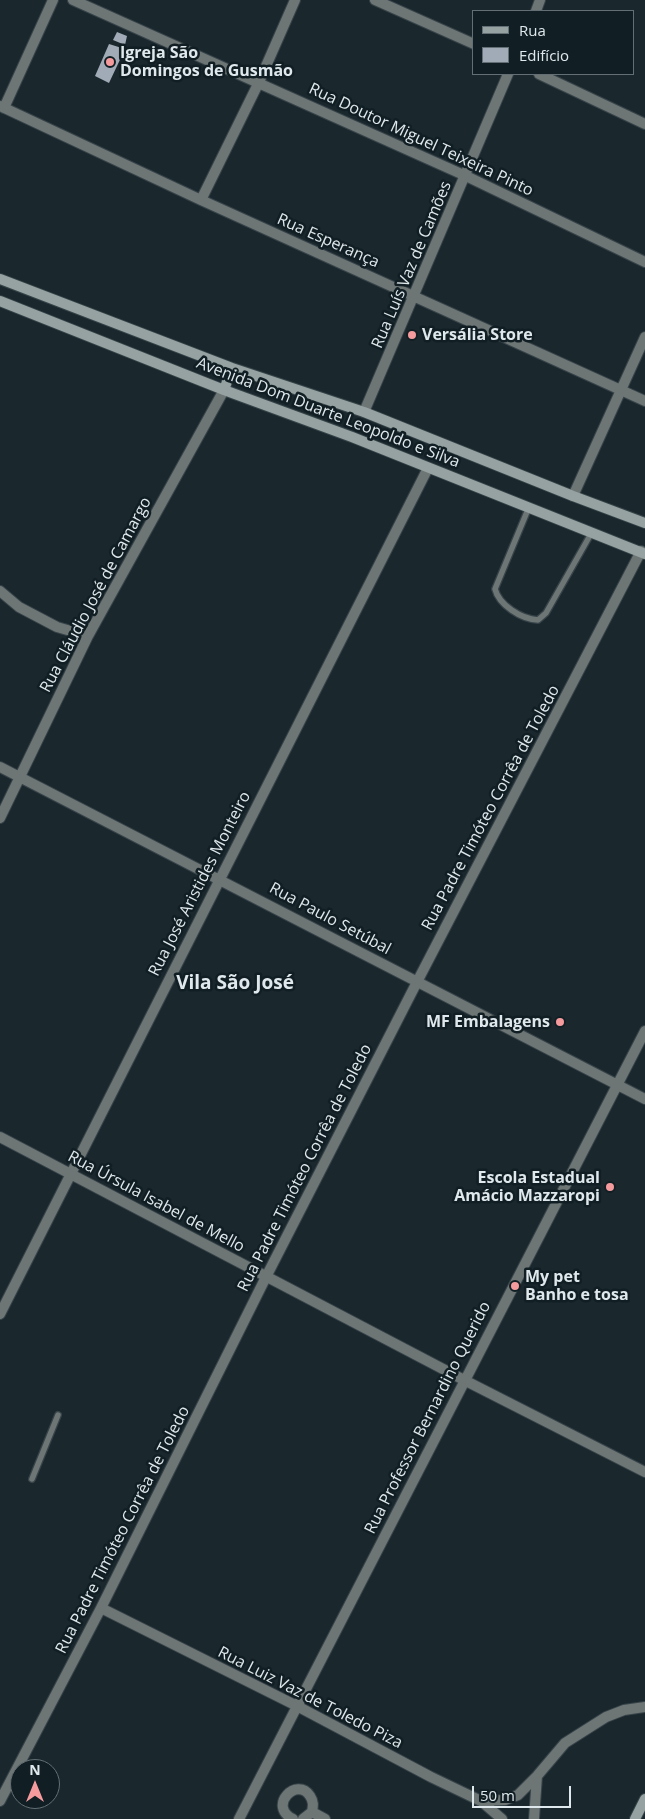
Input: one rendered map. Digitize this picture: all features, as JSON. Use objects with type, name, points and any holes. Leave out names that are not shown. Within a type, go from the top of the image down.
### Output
[{"type":"main road","name":"Avenida Dom Duarte Leopoldo e Silva","points":[[0,279],[232,368],[364,412],[645,523]]},
{"type":"main road","name":"Avenida Dom Duarte Leopoldo e Silva","points":[[0,301],[643,552]]},
{"type":"main road","points":[[224,390],[232,368]]},
{"type":"main road","points":[[635,1819],[645,1799]]},
{"type":"street","points":[[2,108],[53,0]]},
{"type":"street","name":"Rua Doutor Miguel Teixeira Pinto","points":[[74,0],[466,176],[645,262]]},
{"type":"street","points":[[201,200],[295,0]]},
{"type":"street","points":[[375,0],[472,43]]},
{"type":"street","name":"Rua Luís Vaz de Camões","points":[[364,412],[508,75]]},
{"type":"street","points":[[541,75],[645,124]]},
{"type":"street","name":"Rua Esperança","points":[[2,108],[645,401]]},
{"type":"street","points":[[573,496],[645,337]]},
{"type":"street","name":"Rua Cláudio José de Camargo","points":[[0,818],[88,636],[224,390]]},
{"type":"street","name":"Rua José Aristides Monteiro","points":[[0,1314],[428,468]]},
{"type":"street","name":"Rua Padre Timóteo Corrêa de Toledo","points":[[0,1801],[101,1608],[266,1277],[417,982],[643,552]]},
{"type":"street","points":[[0,591],[19,608],[57,627],[88,636]]},
{"type":"street","name":"Rua Paulo Setúbal","points":[[0,767],[219,878],[645,1099]]},
{"type":"street","name":"Rua Professor Bernardino Querido","points":[[238,1819],[645,1031]]},
{"type":"street","name":"Rua Úrsula Isabel de Mello","points":[[0,1137],[464,1380],[644,1470]]},
{"type":"street","name":"Rua Luiz Vaz de Toledo Piza","points":[[101,1608],[481,1801],[502,1819]]},
{"type":"street","points":[[481,1801],[505,1800],[518,1795],[565,1743],[606,1717],[624,1710],[645,1707]]},
{"type":"street","points":[[534,1819],[537,1776]]},
{"type":"street","points":[[293,1819],[286,1814],[283,1805],[286,1796],[294,1790],[308,1794],[313,1802],[312,1812],[303,1819]]},
{"type":"street","points":[[312,1812],[325,1819]]},
{"type":"lane","points":[[529,507],[495,588],[496,596],[501,602],[528,619],[538,620],[546,613],[592,532]]},
{"type":"lane","points":[[32,1479],[58,1415]]},
{"type":"building","points":[[117,32],[127,36],[125,45],[113,40]]},
{"type":"building","name":"Igreja São Domingos de Gusmão","points":[[109,44],[125,49],[109,83],[95,76]]},
{"type":"place","name":"Igreja São Domingos de Gusmão","points":[[110,62]]},
{"type":"place","name":"Versália Store","points":[[412,335]]},
{"type":"place","name":"MF Embalagens","points":[[560,1022]]},
{"type":"place","name":"Escola Estadual Amácio Mazzaropi","points":[[610,1187]]},
{"type":"place","name":"My pet Banho e tosa","points":[[515,1286]]},
{"type":"district","name":"Vila São José","points":[[235,984]]}]
